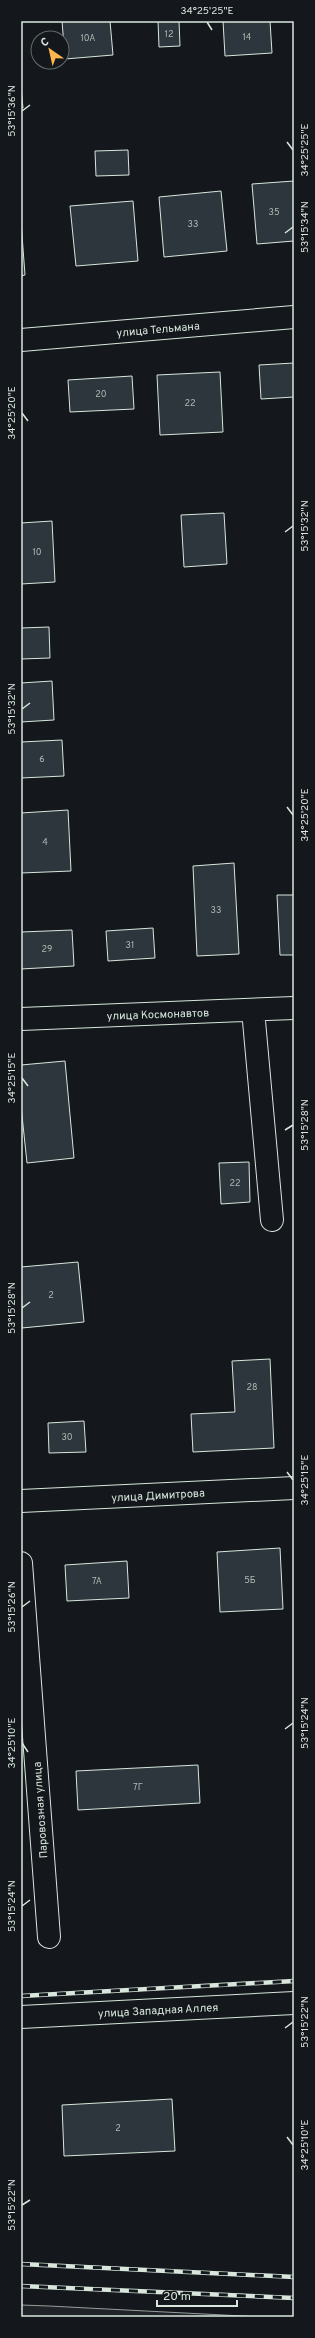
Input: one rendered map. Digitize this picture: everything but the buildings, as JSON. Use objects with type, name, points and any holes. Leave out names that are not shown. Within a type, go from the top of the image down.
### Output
[{"type":"street","name":"улица Тельмана","points":[[21,340],[294,317]]},
{"type":"street","name":"улица Космонавтов","points":[[21,1019],[294,1008]]},
{"type":"street","points":[[253,1010],[272,1220]]},
{"type":"street","name":"улица Димитрова","points":[[21,1501],[294,1488]]},
{"type":"street","name":"Паровозная улица","points":[[21,1563],[49,1937]]},
{"type":"street","name":"улица Западная Аллея","points":[[21,2016],[294,2003]]},
{"type":"shaded area","points":[[21,2305],[49,2306],[262,2317],[21,2317]]},
{"type":"railway","points":[[21,1996],[294,1981]]},
{"type":"railway","points":[[21,2264],[294,2277]]},
{"type":"railway","points":[[21,2286],[294,2298]]}]
